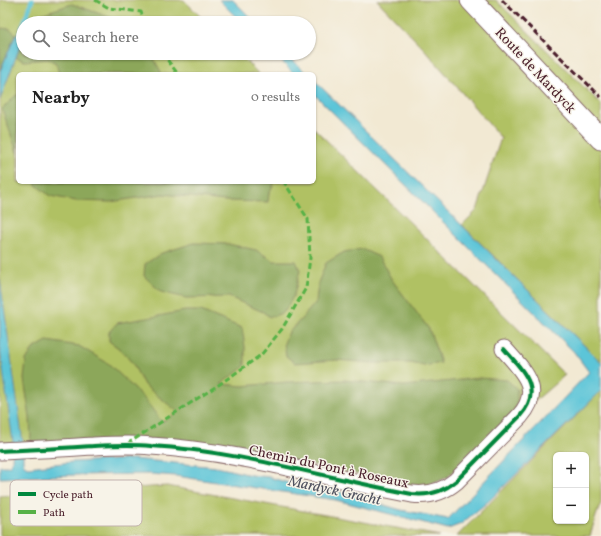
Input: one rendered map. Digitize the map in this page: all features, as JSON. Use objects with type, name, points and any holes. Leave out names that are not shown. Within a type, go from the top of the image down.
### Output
[{"type":"main road","name":"Route de Mardyck","points":[[471,0],[562,84],[601,123]]},
{"type":"main road","name":"Route de Mardyck","points":[[471,0],[601,139]]},
{"type":"street","name":"Chemin du Pont à Roseaux","points":[[4,451],[111,445],[151,446],[181,449],[257,461],[412,494],[429,494],[444,490],[456,482],[529,405],[531,392],[528,380],[504,349]]},
{"type":"green space","points":[[0,0],[184,0],[200,16],[16,16],[16,60],[245,60],[257,72],[16,72],[16,184],[316,184],[316,130],[565,375],[446,478],[261,454],[0,443]]},
{"type":"green space","points":[[377,0],[496,0],[601,104],[601,362],[462,225],[477,210],[501,138],[425,50]]},
{"type":"green space","points":[[72,4],[106,16],[33,16]]},
{"type":"green space","points":[[0,28],[10,29],[16,34],[0,71]]},
{"type":"green space","points":[[50,60],[155,60],[161,72],[58,72],[56,63]]},
{"type":"green space","points":[[16,95],[16,149],[2,109]]},
{"type":"green space","points":[[274,184],[269,193],[268,202],[225,201],[163,194],[110,202],[76,201],[50,196],[36,185]]},
{"type":"green space","points":[[194,243],[228,244],[256,250],[274,261],[296,261],[300,270],[294,295],[285,311],[270,317],[263,312],[229,297],[186,298],[161,292],[144,276],[145,264],[162,253]]},
{"type":"green space","points":[[362,249],[379,257],[392,280],[429,329],[441,363],[424,366],[411,363],[373,363],[336,360],[295,363],[286,356],[284,343],[289,332],[316,302],[318,283],[326,263],[344,252]]},
{"type":"green space","points":[[185,311],[201,311],[242,328],[245,347],[245,366],[221,384],[243,386],[287,382],[344,380],[404,386],[479,378],[507,380],[517,389],[517,405],[501,430],[446,478],[423,488],[261,454],[31,442],[30,418],[24,379],[26,360],[33,349],[47,341],[79,346],[109,364],[143,397],[162,422],[178,412],[144,385],[133,364],[121,350],[109,341],[109,332],[117,323]]},
{"type":"green space","points":[[601,391],[601,503],[590,536],[457,536]]},
{"type":"green space","points":[[167,486],[440,536],[0,536],[0,496],[10,495],[10,526],[142,526],[142,487]]},
{"type":"water","points":[[219,0],[233,0],[249,16],[235,16]]},
{"type":"water","points":[[16,34],[16,57],[0,100],[0,71]]},
{"type":"water","points":[[280,60],[293,60],[305,72],[292,72]]},
{"type":"water","points":[[316,82],[601,362],[601,391],[490,500],[461,524],[448,529],[336,500],[176,476],[151,474],[0,478],[0,466],[9,466],[12,461],[13,442],[0,349],[0,279],[23,443],[23,461],[24,465],[28,467],[72,462],[133,459],[217,467],[251,475],[269,477],[289,483],[322,487],[401,510],[448,519],[589,372],[574,352],[316,96]]},
{"type":"waterway","points":[[26,16],[32,0]]},
{"type":"railway","points":[[502,0],[601,97]]},
{"type":"marked path","points":[[95,0],[109,8],[141,12],[142,16]]},
{"type":"marked path","points":[[167,60],[176,72]]},
{"type":"marked path","points":[[127,444],[220,384],[261,355],[282,329],[306,288],[310,258],[308,219],[285,184]]},
{"type":"cycle path","points":[[0,451],[144,445],[217,453],[379,488],[412,494],[430,494],[446,488],[456,481],[520,416],[527,406],[530,397],[528,381],[524,373],[504,349]]},
{"type":"water label","name":"Mardyck Gracht","points":[[335,490]]}]
